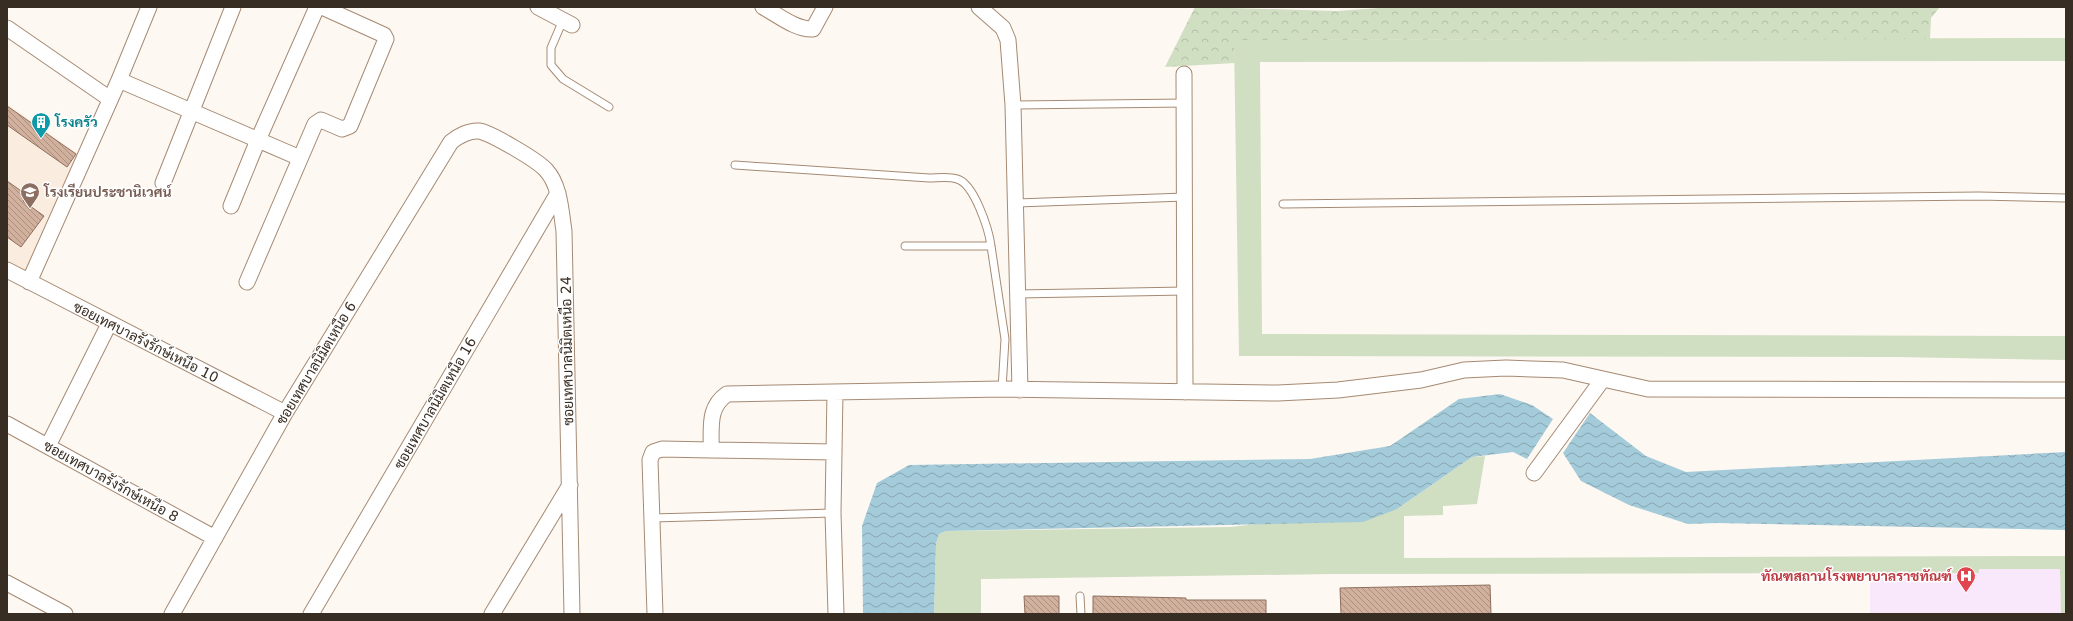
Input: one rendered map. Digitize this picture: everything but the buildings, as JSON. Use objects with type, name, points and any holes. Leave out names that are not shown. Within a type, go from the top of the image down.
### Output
[{"type":"street","points":[[29,282],[119,80],[149,7]]},
{"type":"street","points":[[163,183],[233,7]]},
{"type":"street","points":[[231,206],[258,140],[317,7]]},
{"type":"street","points":[[247,282],[317,121],[321,120],[342,130],[350,126],[386,39],[384,35],[322,7]]},
{"type":"street","points":[[538,7],[567,23]]},
{"type":"street","points":[[763,7],[807,30],[813,29],[825,7]]},
{"type":"street","points":[[979,7],[1007,33],[1013,105],[1017,203],[1020,390]]},
{"type":"street","points":[[7,28],[110,99]]},
{"type":"street","points":[[1184,74],[1185,392]]},
{"type":"street","points":[[119,80],[190,112],[300,158]]},
{"type":"street","name":"ซอยเทศบาลนิมิตเหนือ 24","points":[[478,131],[502,140],[546,170],[558,193],[564,231],[572,614]]},
{"type":"street","name":"ซอยเทศบาลนิมิตเหนือ 6","points":[[172,614],[285,414],[451,142],[458,136],[478,131]]},
{"type":"street","name":"ซอยเทศบาลนิมิตเหนือ 16","points":[[311,614],[558,193]]},
{"type":"street","name":"ซอยเทศบาลรังรักษ์เหนือ 10","points":[[7,270],[285,414]]},
{"type":"street","points":[[48,446],[109,324]]},
{"type":"street","points":[[710,450],[712,409],[720,399],[727,394],[1002,389],[1185,392],[1278,392],[1338,390],[1421,380],[1464,370],[1506,368],[1563,370],[1648,389],[1809,391],[2066,390]]},
{"type":"street","points":[[1534,473],[1603,379]]},
{"type":"street","points":[[835,392],[833,513],[836,614]]},
{"type":"street","name":"ซอยเทศบาลรังรักษ์เหนือ 8","points":[[7,424],[215,538]]},
{"type":"street","points":[[655,614],[650,460],[654,452],[662,449],[834,452]]},
{"type":"street","points":[[492,614],[570,485]]},
{"type":"street","points":[[7,582],[65,614]]},
{"type":"lane","points":[[567,23],[551,48],[551,65],[563,79],[609,107]]},
{"type":"lane","points":[[1013,105],[1185,103]]},
{"type":"lane","points":[[735,165],[958,179],[971,189],[990,236],[992,246],[1005,339],[1002,389]]},
{"type":"lane","points":[[1283,204],[1971,196],[2066,198]]},
{"type":"lane","points":[[1017,203],[1185,197]]},
{"type":"lane","points":[[905,246],[992,246]]},
{"type":"lane","points":[[1018,294],[1185,291]]},
{"type":"lane","points":[[652,518],[833,513]]},
{"type":"lane","points":[[1080,596],[1081,614]]},
{"type":"lane","points":[[829,614],[836,614]]},
{"type":"shaded area","name":"โรงเรียนประชานิเวศน์","points":[[7,104],[78,154],[26,273],[7,263]]},
{"type":"shaded area","name":"ทัณฑสถานโรงพยาบาลราชทัณฑ์","points":[[1979,569],[2061,569],[2061,614],[1870,614],[1870,572],[1979,573]]},
{"type":"green space","points":[[1195,7],[1337,11],[1393,7],[1940,7],[1931,18],[1930,39],[1234,40],[1235,63],[1165,67]]},
{"type":"green space","points":[[2066,38],[2066,61],[1260,62],[1262,334],[2066,336],[2066,360],[1896,357],[1239,356],[1234,40]]},
{"type":"green space","points":[[1485,456],[1477,504],[1443,506],[1443,515],[1404,516],[1404,558],[2066,556],[2066,614],[2061,614],[2060,569],[1979,569],[1979,573],[1333,574],[981,579],[981,614],[934,614],[936,544],[939,534],[946,531],[1230,527],[1397,509],[1472,457]]},
{"type":"water","points":[[1500,394],[1532,405],[1553,419],[1527,459],[1513,452],[1472,457],[1397,509],[1363,522],[946,531],[939,534],[936,544],[934,614],[863,614],[862,526],[877,483],[909,465],[1310,459],[1390,446],[1459,399]]},
{"type":"water","points":[[1590,413],[1646,456],[1686,472],[2066,452],[2066,530],[1717,523],[1688,524],[1629,505],[1581,481],[1563,453]]},
{"type":"place","name":"โรงครัว","points":[[41,139]]},
{"type":"place","name":"โรงเรียนประชานิเวศน์","points":[[30,209]]},
{"type":"place","name":"ทัณฑสถานโรงพยาบาลราชทัณฑ์","points":[[1966,593]]}]
